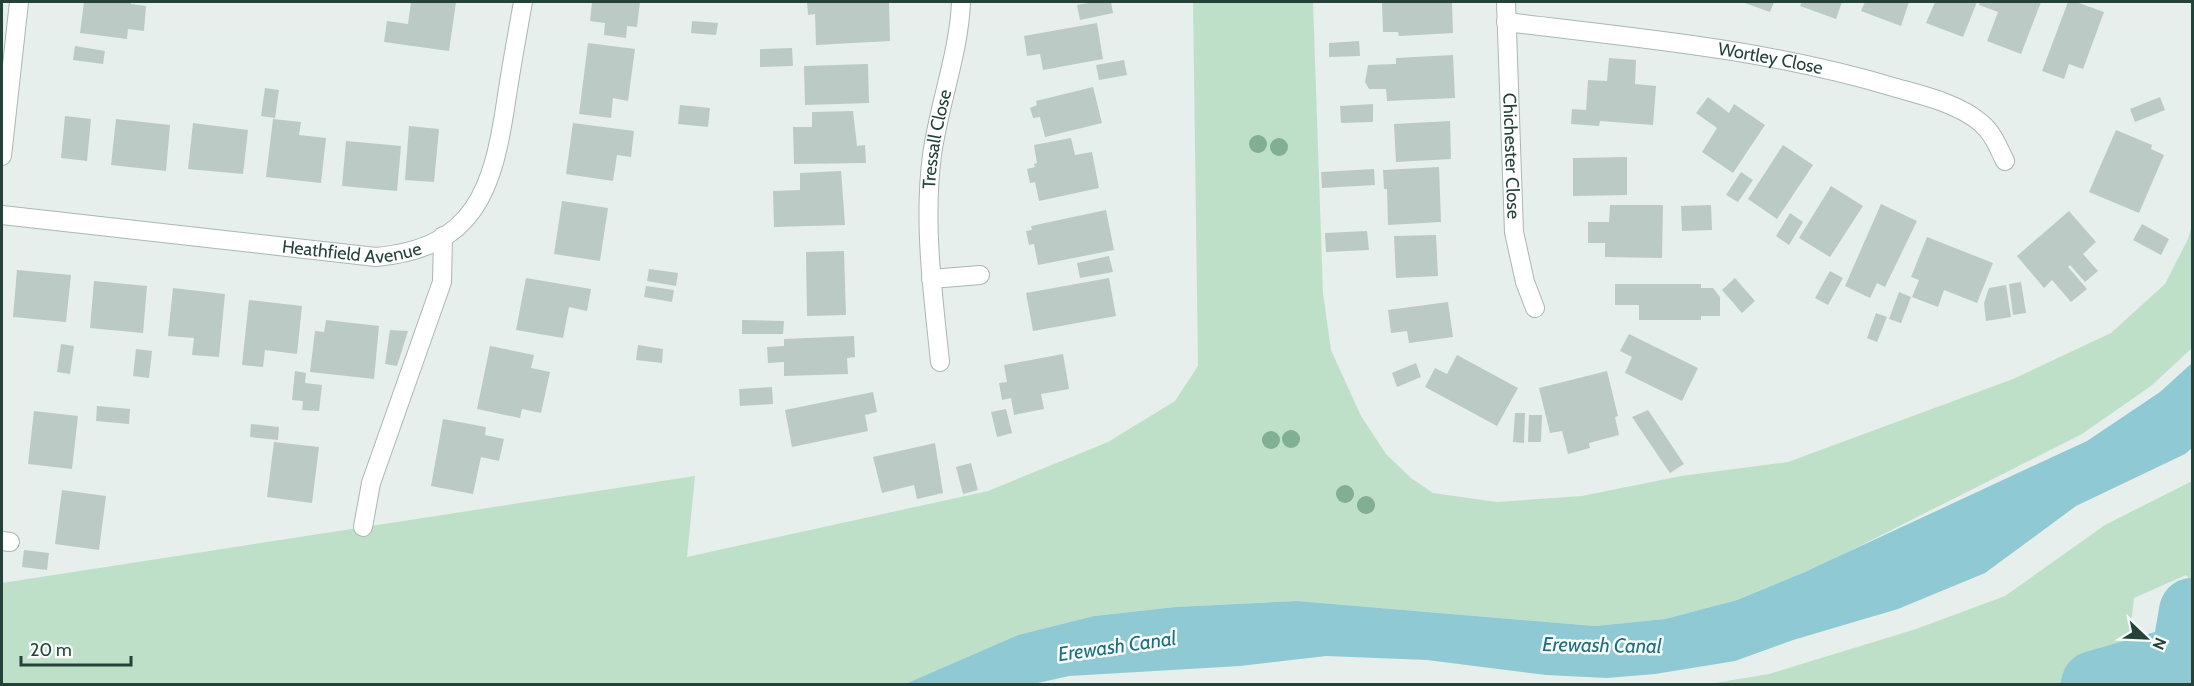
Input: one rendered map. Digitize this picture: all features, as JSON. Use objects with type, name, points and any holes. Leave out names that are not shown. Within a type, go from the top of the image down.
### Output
[{"type":"street","points":[[2,156],[19,2]]},
{"type":"street","name":"Heathfield Avenue","points":[[3,215],[376,257],[423,248],[460,224],[477,204],[490,180],[498,155],[523,2]]},
{"type":"street","name":"Tressall Close","points":[[940,362],[931,279],[928,195],[933,154],[961,2]]},
{"type":"street","name":"Chichester Close","points":[[1506,2],[1514,232],[1525,282],[1535,308]]},
{"type":"street","name":"Wortley Close","points":[[1506,22],[1780,58],[1843,72],[1956,108],[1980,122],[1994,138],[2004,161]]},
{"type":"street","points":[[2,234],[3,215]]},
{"type":"street","points":[[363,526],[370,483],[442,282],[443,236]]},
{"type":"street","points":[[931,279],[980,275]]},
{"type":"green space","points":[[1193,2],[1313,2],[1323,293],[1331,350],[1361,416],[1386,454],[1411,478],[1433,493],[1497,502],[1582,496],[1681,476],[1788,462],[2013,379],[2111,333],[2165,284],[2188,239],[2192,225],[2192,348],[2151,386],[2082,434],[1828,562],[1737,600],[1665,619],[1595,626],[1297,601],[1175,607],[1094,616],[1018,635],[905,684],[2,684],[2,583],[695,476],[687,557],[988,491],[1108,442],[1175,401],[1198,366]]},
{"type":"green space","points":[[2192,481],[2192,581],[2186,575],[2134,598],[2124,684],[1709,684],[1769,674],[1916,629],[2005,596],[2105,525]]},
{"type":"green space","points":[[2192,665],[2192,684],[2127,684]]},
{"type":"water","name":"Erewash Canal","points":[[2192,363],[2192,448],[2185,454],[2076,506],[1985,573],[1898,609],[1793,640],[1735,661],[1655,674],[1607,678],[1546,675],[1427,660],[1326,656],[1240,666],[1069,676],[1033,684],[905,684],[1018,635],[1094,616],[1175,607],[1297,601],[1595,626],[1665,619],[1737,600],[1807,571],[2087,441],[2160,392]]},
{"type":"building","points":[[84,2],[131,2],[131,4],[146,6],[144,31],[128,29],[127,39],[80,33]]},
{"type":"building","points":[[411,2],[456,2],[449,51],[384,42],[387,21],[408,24]]},
{"type":"building","points":[[592,2],[640,2],[637,27],[627,26],[626,38],[604,35],[605,23],[590,21]]},
{"type":"building","points":[[807,2],[889,2],[890,41],[816,45],[815,14],[808,15]]},
{"type":"building","points":[[1111,2],[1113,13],[1080,20],[1077,5]]},
{"type":"building","points":[[1382,2],[1452,2],[1453,33],[1399,36],[1398,32],[1383,32]]},
{"type":"building","points":[[1742,2],[1774,2],[1770,12]]},
{"type":"building","points":[[1802,2],[1842,2],[1836,19],[1800,6]]},
{"type":"building","points":[[1865,2],[1909,2],[1901,26],[1861,11]]},
{"type":"building","points":[[1935,2],[1977,2],[1963,37],[1926,23]]},
{"type":"building","points":[[1980,2],[2041,2],[2021,54],[1987,41],[1998,12],[1979,5]]},
{"type":"building","points":[[2068,2],[2076,2],[2104,12],[2083,69],[2069,64],[2064,79],[2042,71]]},
{"type":"building","points":[[692,21],[718,23],[716,35],[691,33]]},
{"type":"building","points":[[1097,23],[1103,59],[1043,70],[1040,54],[1027,56],[1024,36]]},
{"type":"building","points":[[1359,41],[1360,56],[1329,57],[1329,43]]},
{"type":"building","points":[[588,43],[635,49],[628,101],[613,98],[611,118],[579,114]]},
{"type":"building","points":[[75,46],[105,51],[103,64],[73,60]]},
{"type":"building","points":[[792,48],[793,66],[760,67],[760,49]]},
{"type":"building","points":[[1453,55],[1455,98],[1387,101],[1386,89],[1369,89],[1365,82],[1368,65],[1396,64],[1396,58]]},
{"type":"building","points":[[1609,58],[1636,60],[1635,84],[1656,86],[1653,125],[1600,121],[1599,126],[1571,124],[1572,109],[1586,110],[1588,80],[1607,81]]},
{"type":"building","points":[[1124,60],[1127,75],[1099,80],[1096,65]]},
{"type":"building","points":[[868,64],[869,103],[805,105],[804,66]]},
{"type":"building","points":[[1093,87],[1102,123],[1045,137],[1040,117],[1033,118],[1030,108],[1037,105],[1036,101]]},
{"type":"building","points":[[265,88],[279,90],[275,118],[261,116]]},
{"type":"building","points":[[1708,97],[1729,113],[1734,104],[1765,125],[1733,173],[1702,152],[1717,128],[1696,113]]},
{"type":"building","points":[[2160,97],[2165,110],[2135,122],[2130,109]]},
{"type":"building","points":[[1373,104],[1373,122],[1341,123],[1340,106]]},
{"type":"building","points":[[680,105],[710,108],[708,127],[678,124]]},
{"type":"building","points":[[853,111],[857,146],[865,145],[866,163],[794,164],[793,127],[812,127],[812,112]]},
{"type":"building","points":[[65,116],[91,119],[87,161],[61,158]]},
{"type":"building","points":[[116,119],[170,125],[166,171],[111,165]]},
{"type":"building","points":[[273,119],[301,122],[299,135],[326,138],[321,183],[266,177]]},
{"type":"building","points":[[1450,121],[1451,159],[1396,162],[1394,124]]},
{"type":"building","points":[[193,123],[248,130],[243,174],[188,169]]},
{"type":"building","points":[[573,123],[634,131],[631,157],[617,155],[613,181],[566,174]]},
{"type":"building","points":[[409,126],[439,129],[434,182],[405,180]]},
{"type":"building","points":[[2116,130],[2152,145],[2151,149],[2164,155],[2139,213],[2089,192]]},
{"type":"building","points":[[1071,138],[1075,155],[1092,152],[1099,188],[1039,201],[1035,182],[1030,183],[1027,169],[1035,167],[1034,164],[1037,163],[1034,145]]},
{"type":"building","points":[[346,141],[401,146],[397,191],[342,186]]},
{"type":"building","points":[[1783,145],[1813,165],[1777,219],[1748,199]]},
{"type":"building","points":[[1627,157],[1627,195],[1573,196],[1573,158]]},
{"type":"building","points":[[1439,167],[1441,222],[1388,225],[1387,189],[1384,189],[1383,170]]},
{"type":"building","points":[[1374,169],[1375,185],[1322,188],[1321,172]]},
{"type":"building","points":[[841,171],[845,225],[774,227],[773,191],[800,190],[800,173]]},
{"type":"building","points":[[1741,172],[1753,180],[1738,202],[1726,195]]},
{"type":"building","points":[[1831,186],[1863,206],[1830,257],[1799,238]]},
{"type":"building","points":[[562,201],[608,208],[600,261],[554,254]]},
{"type":"building","points":[[1881,204],[1917,221],[1885,287],[1877,283],[1870,298],[1845,286]]},
{"type":"building","points":[[1610,205],[1663,205],[1662,258],[1605,257],[1605,243],[1588,243],[1588,222],[1609,222]]},
{"type":"building","points":[[1711,205],[1712,230],[1682,231],[1681,206]]},
{"type":"building","points":[[1106,210],[1114,250],[1038,265],[1034,244],[1029,245],[1026,231],[1032,230],[1031,226]]},
{"type":"building","points":[[2069,211],[2096,242],[2083,254],[2098,271],[2085,282],[2070,265],[2068,267],[2087,289],[2071,302],[2052,280],[2044,288],[2017,256]]},
{"type":"building","points":[[1790,213],[1803,222],[1789,245],[1776,236]]},
{"type":"building","points":[[2142,224],[2169,239],[2161,255],[2133,240]]},
{"type":"building","points":[[1367,231],[1369,250],[1326,252],[1325,233]]},
{"type":"building","points":[[1436,235],[1438,276],[1396,278],[1394,236]]},
{"type":"building","points":[[1927,237],[1993,263],[1977,303],[1944,290],[1938,307],[1912,297],[1919,280],[1911,277]]},
{"type":"building","points":[[844,251],[846,315],[807,316],[806,252]]},
{"type":"building","points":[[1109,256],[1113,272],[1080,278],[1077,263]]},
{"type":"building","points":[[649,269],[678,273],[676,286],[647,281]]},
{"type":"building","points":[[17,270],[71,275],[66,322],[13,317]]},
{"type":"building","points":[[1830,271],[1843,278],[1828,305],[1815,298]]},
{"type":"building","points":[[526,278],[591,289],[587,311],[569,307],[563,338],[516,330]]},
{"type":"building","points":[[1109,278],[1116,316],[1033,331],[1026,293]]},
{"type":"building","points":[[1735,278],[1755,301],[1742,313],[1722,290]]},
{"type":"building","points":[[94,281],[147,286],[143,333],[90,328]]},
{"type":"building","points":[[2021,282],[2026,313],[2013,315],[2009,284]]},
{"type":"building","points":[[1615,284],[1701,284],[1701,288],[1713,288],[1720,297],[1720,316],[1701,316],[1701,320],[1639,320],[1639,305],[1615,305]]},
{"type":"building","points":[[2006,285],[2011,317],[1986,321],[1984,303],[1989,288]]},
{"type":"building","points":[[646,286],[674,290],[672,302],[644,297]]},
{"type":"building","points":[[173,288],[225,294],[219,357],[192,355],[194,338],[168,336]]},
{"type":"building","points":[[1899,292],[1911,297],[1901,323],[1889,319]]},
{"type":"building","points":[[249,300],[302,306],[297,354],[265,350],[263,367],[242,365]]},
{"type":"building","points":[[1448,302],[1453,337],[1409,343],[1407,331],[1391,333],[1388,310]]},
{"type":"building","points":[[1876,313],[1887,317],[1877,342],[1867,338]]},
{"type":"building","points":[[326,320],[379,326],[374,379],[310,372],[315,331],[324,332]]},
{"type":"building","points":[[742,320],[784,321],[783,334],[742,334]]},
{"type":"building","points":[[390,330],[408,331],[397,366],[385,364]]},
{"type":"building","points":[[1629,334],[1698,368],[1682,401],[1625,373],[1632,357],[1620,351]]},
{"type":"building","points":[[854,336],[855,357],[847,358],[848,374],[784,376],[784,362],[768,363],[767,347],[784,346],[784,339]]},
{"type":"building","points":[[61,344],[74,346],[70,374],[57,372]]},
{"type":"building","points":[[638,345],[663,349],[662,363],[636,360]]},
{"type":"building","points":[[490,346],[534,355],[531,368],[550,372],[541,413],[522,409],[520,418],[477,409]]},
{"type":"building","points":[[136,349],[152,351],[149,378],[133,376]]},
{"type":"building","points":[[1063,354],[1069,389],[1041,394],[1044,409],[1014,415],[1011,398],[1002,400],[999,383],[1007,382],[1004,365]]},
{"type":"building","points":[[1457,355],[1518,388],[1497,426],[1425,387],[1435,368],[1447,374]]},
{"type":"building","points":[[1416,363],[1421,377],[1397,387],[1392,373]]},
{"type":"building","points":[[295,371],[306,373],[305,383],[322,385],[319,411],[302,410],[303,401],[292,400]]},
{"type":"building","points":[[1607,371],[1618,416],[1615,417],[1619,435],[1589,443],[1590,448],[1568,454],[1562,431],[1550,433],[1539,388]]},
{"type":"building","points":[[772,387],[773,404],[740,406],[739,389]]},
{"type":"building","points":[[873,392],[877,412],[865,415],[868,431],[792,447],[785,410]]},
{"type":"building","points":[[97,406],[130,409],[129,424],[96,421]]},
{"type":"building","points":[[1006,409],[1012,433],[997,437],[991,412]]},
{"type":"building","points":[[1648,410],[1684,464],[1670,473],[1632,417]]},
{"type":"building","points":[[34,411],[78,416],[72,469],[28,464]]},
{"type":"building","points":[[1515,413],[1525,413],[1524,443],[1513,442]]},
{"type":"building","points":[[1529,415],[1542,415],[1541,442],[1528,442]]},
{"type":"building","points":[[443,419],[486,427],[485,435],[504,439],[499,461],[481,457],[473,494],[431,486]]},
{"type":"building","points":[[251,424],[279,427],[278,440],[250,437]]},
{"type":"building","points":[[274,442],[319,447],[312,503],[267,497]]},
{"type":"building","points":[[935,443],[943,493],[917,499],[914,485],[882,493],[873,457]]},
{"type":"building","points":[[971,463],[978,490],[963,494],[956,467]]},
{"type":"building","points":[[62,490],[106,496],[99,550],[55,544]]},
{"type":"building","points":[[24,550],[49,553],[47,570],[22,567]]},
{"type":"waterway","points":[[2094,684],[2184,658],[2192,611]]}]
